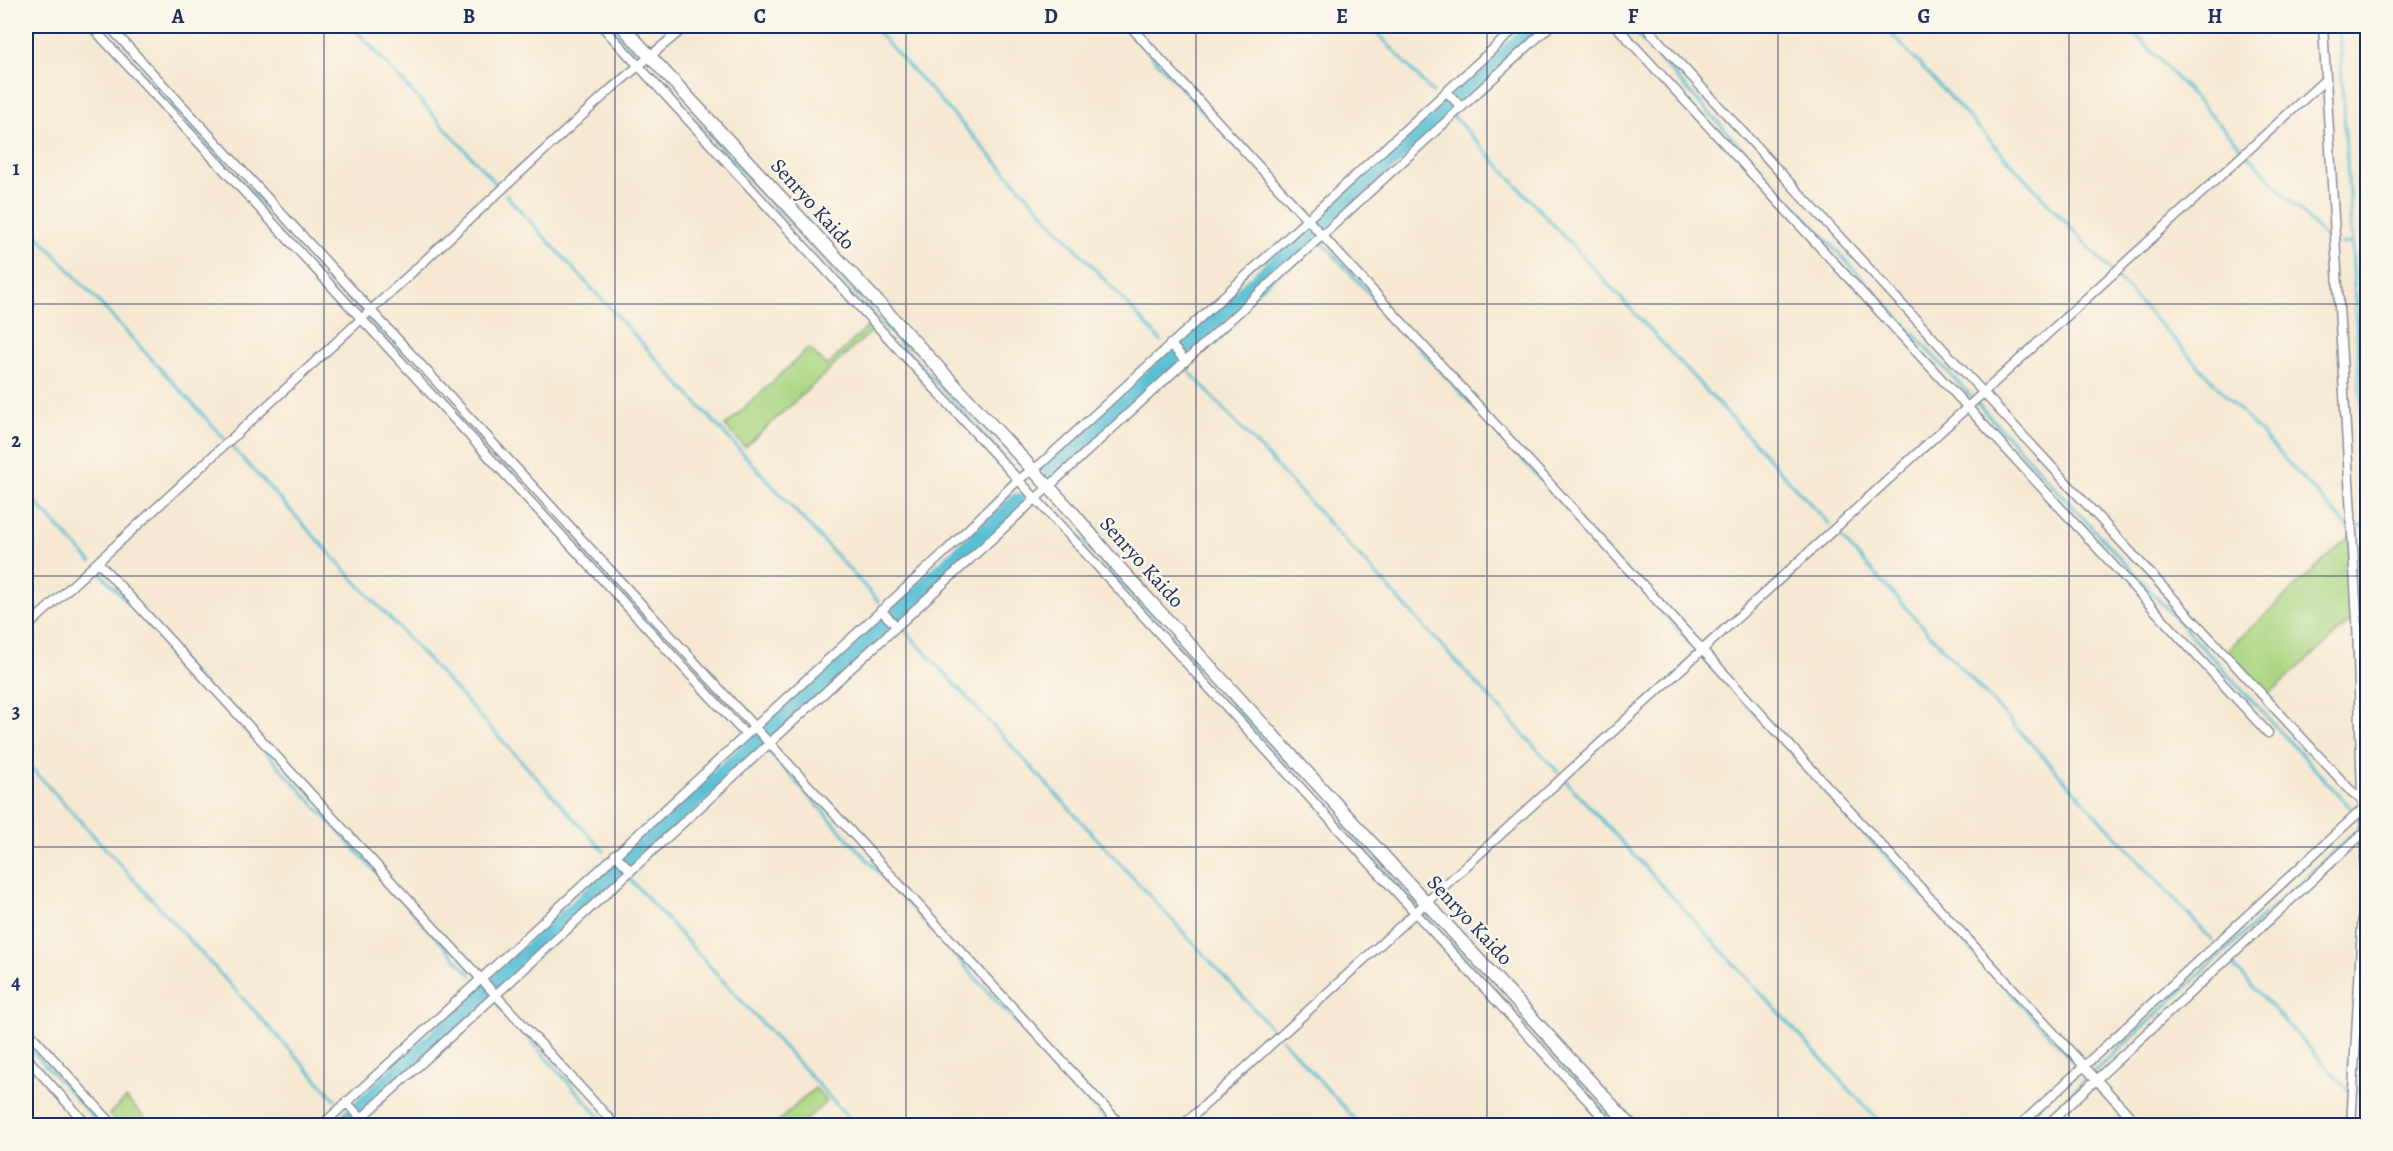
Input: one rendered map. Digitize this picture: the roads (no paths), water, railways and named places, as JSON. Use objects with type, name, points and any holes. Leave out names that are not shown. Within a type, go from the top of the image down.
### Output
[{"type":"street","points":[[91,26],[757,728],[766,743],[1122,1125]]},
{"type":"street","points":[[109,26],[365,314],[746,735]]},
{"type":"street","points":[[602,26],[643,60],[1018,480],[1419,907],[1611,1125]]},
{"type":"street","name":"Senryo Kaido","points":[[622,26],[643,60],[1047,486],[1419,907],[1631,1125]]},
{"type":"street","points":[[26,628],[643,60],[686,26]]},
{"type":"street","points":[[1130,26],[2139,1125]]},
{"type":"street","points":[[321,1125],[349,1105],[481,978],[618,857],[746,735],[757,728],[884,613],[1018,480],[1172,346],[1449,93],[1518,26]]},
{"type":"street","points":[[353,1125],[492,994],[628,872],[1183,358],[1550,26]]},
{"type":"street","points":[[1616,26],[2353,793],[2361,807]]},
{"type":"street","points":[[1645,26],[2268,733]]},
{"type":"street","points":[[2323,26],[2357,620],[2361,807],[2366,828],[2351,1125]]},
{"type":"street","points":[[1182,1125],[2326,79]]},
{"type":"street","points":[[1449,93],[1456,110]]},
{"type":"street","points":[[1172,346],[1183,358]]},
{"type":"street","points":[[98,562],[481,978],[492,994],[616,1125]]},
{"type":"street","points":[[884,613],[895,625]]},
{"type":"street","points":[[2046,1125],[2092,1076],[2361,807]]},
{"type":"street","points":[[2019,1125],[2092,1076],[2360,836],[2366,828]]},
{"type":"street","points":[[618,857],[628,872]]},
{"type":"street","points":[[26,1029],[114,1125]]},
{"type":"street","points":[[26,1057],[88,1125]]},
{"type":"street","points":[[349,1105],[360,1117]]},
{"type":"waterway","points":[[98,26],[743,724]]},
{"type":"waterway","points":[[352,26],[499,187]]},
{"type":"waterway","points":[[609,26],[1007,460]]},
{"type":"waterway","points":[[872,26],[1161,341]]},
{"type":"waterway","points":[[1124,26],[1208,117]]},
{"type":"waterway","points":[[1371,26],[1433,93]]},
{"type":"waterway","points":[[1051,470],[1537,26]]},
{"type":"waterway","points":[[1629,26],[2360,818],[2359,828],[2035,1126]]},
{"type":"waterway","points":[[1884,26],[2110,270]]},
{"type":"waterway","points":[[2128,26],[2332,245]]},
{"type":"waterway","points":[[2339,26],[2368,522]]},
{"type":"waterway","points":[[1443,105],[1829,524]]},
{"type":"waterway","points":[[506,195],[879,602]]},
{"type":"waterway","points":[[26,223],[224,438]]},
{"type":"waterway","points":[[1309,227],[1315,235]]},
{"type":"waterway","points":[[1322,242],[1696,649]]},
{"type":"waterway","points":[[2341,244],[2352,243]]},
{"type":"waterway","points":[[2116,277],[2348,527]]},
{"type":"waterway","points":[[1172,353],[1178,360]]},
{"type":"waterway","points":[[1185,367],[1559,773]]},
{"type":"waterway","points":[[231,446],[604,851]]},
{"type":"waterway","points":[[26,492],[91,562]]},
{"type":"waterway","points":[[341,1126],[1017,502]]},
{"type":"waterway","points":[[1058,514],[1618,1126]]},
{"type":"waterway","points":[[2355,526],[2368,526]]},
{"type":"waterway","points":[[1836,532],[2212,940]]},
{"type":"waterway","points":[[96,568],[471,975]]},
{"type":"waterway","points":[[891,614],[897,620]]},
{"type":"waterway","points":[[902,627],[1276,1033]]},
{"type":"waterway","points":[[1701,655],[2075,1063]]},
{"type":"waterway","points":[[756,738],[1111,1126]]},
{"type":"waterway","points":[[26,762],[335,1099]]},
{"type":"waterway","points":[[1565,780],[1883,1126]]},
{"type":"waterway","points":[[617,865],[856,1126]]},
{"type":"waterway","points":[[2230,962],[2350,1090]]},
{"type":"waterway","points":[[483,988],[608,1126]]},
{"type":"waterway","points":[[1282,1039],[1361,1126]]},
{"type":"waterway","points":[[26,1044],[101,1126]]},
{"type":"waterway","points":[[2086,1075],[2132,1126]]},
{"type":"waterway","points":[[2364,1126],[2368,1089]]},
{"type":"waterway","points":[[2358,1090],[2367,1090]]},
{"type":"waterway","points":[[348,1113],[354,1119]]}]
